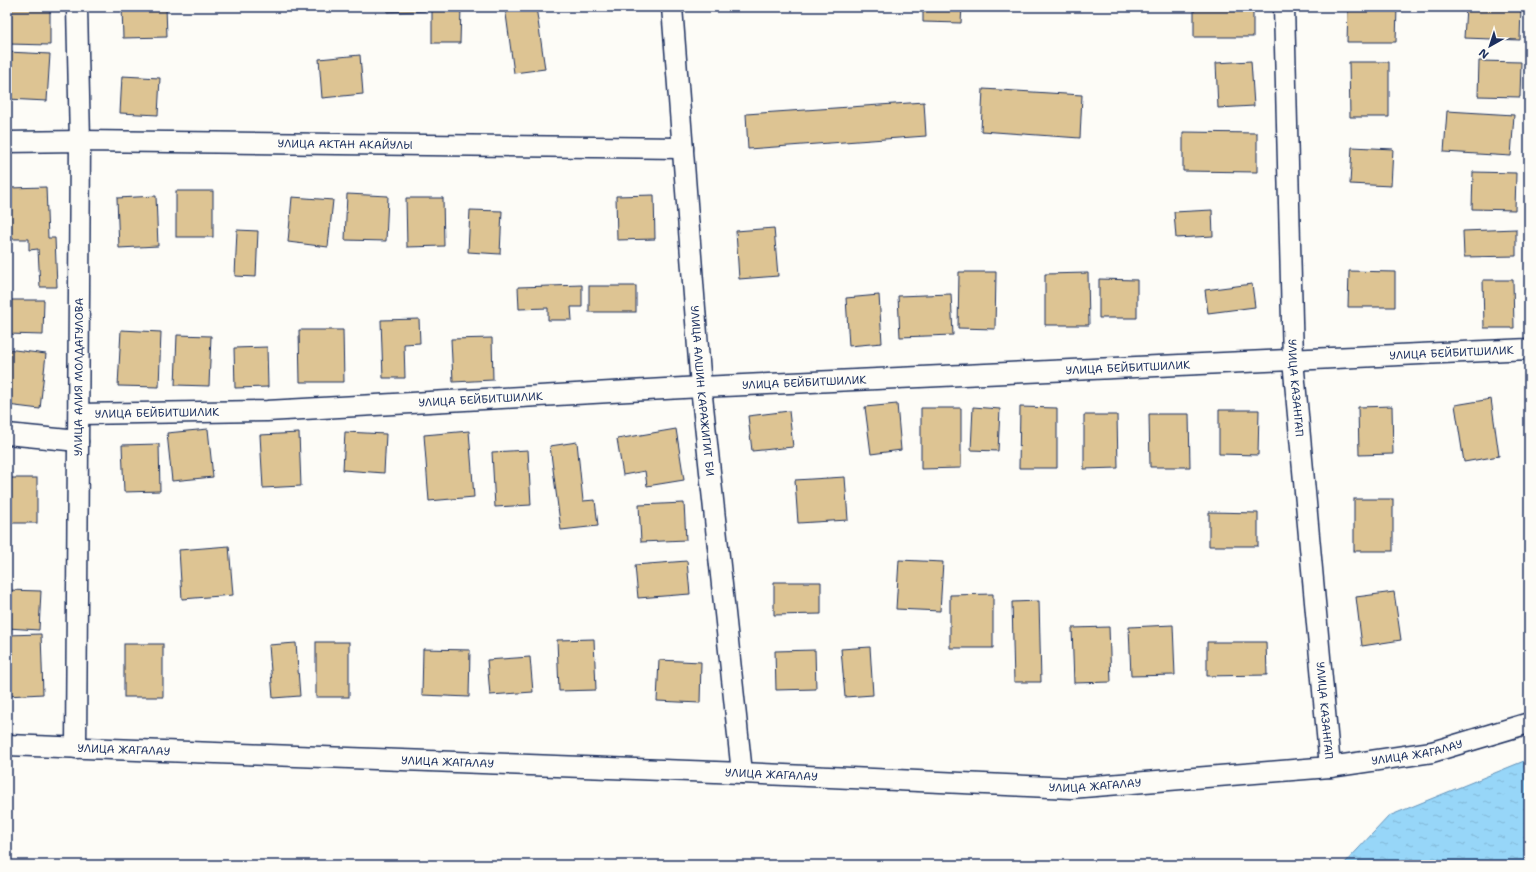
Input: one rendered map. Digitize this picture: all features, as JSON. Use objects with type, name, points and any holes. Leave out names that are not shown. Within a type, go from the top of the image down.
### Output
[{"type":"street","name":"УЛИЦА АЛИЯ МОЛДАГУЛОВА","points":[[76,748],[80,141],[77,7]]},
{"type":"street","name":"УЛИЦА АЛШИН КАРАЖИГИТ БИ","points":[[672,7],[701,387],[742,773]]},
{"type":"street","name":"УЛИЦА КАЗАНГАП","points":[[1284,7],[1293,360],[1330,767]]},
{"type":"street","name":"УЛИЦА АКТАН АКАЙУЛЫ","points":[[7,142],[80,141],[683,148]]},
{"type":"street","name":"УЛИЦА БЕЙБИТШИЛИК","points":[[79,414],[267,411],[701,387],[1529,349]]},
{"type":"street","points":[[7,434],[78,441]]},
{"type":"street","name":"УЛИЦА ЖАГАЛАУ","points":[[7,745],[742,773],[1070,788],[1330,767],[1432,752],[1529,722]]},
{"type":"water","points":[[1529,759],[1529,865],[1343,865],[1389,816]]},
{"type":"building","points":[[9,7],[50,7],[50,45],[8,44]]},
{"type":"building","points":[[122,7],[166,7],[167,37],[123,38]]},
{"type":"building","points":[[386,7],[425,7],[425,11],[387,12]]},
{"type":"building","points":[[432,7],[461,7],[460,43],[432,43]]},
{"type":"building","points":[[505,7],[536,7],[545,69],[514,73]]},
{"type":"building","points":[[923,7],[962,7],[961,23],[923,22]]},
{"type":"building","points":[[1194,7],[1253,7],[1253,37],[1194,37]]},
{"type":"building","points":[[1348,7],[1397,7],[1396,42],[1347,42]]},
{"type":"building","points":[[1466,7],[1521,7],[1520,40],[1464,38]]},
{"type":"building","points":[[7,52],[50,54],[47,101],[7,99]]},
{"type":"building","points":[[360,55],[363,94],[322,98],[319,59]]},
{"type":"building","points":[[1251,61],[1254,106],[1218,108],[1216,63]]},
{"type":"building","points":[[1479,61],[1521,62],[1520,97],[1478,96]]},
{"type":"building","points":[[1349,62],[1389,62],[1389,117],[1350,117]]},
{"type":"building","points":[[122,76],[160,78],[158,115],[120,113]]},
{"type":"building","points":[[983,89],[1082,95],[1080,138],[981,131]]},
{"type":"building","points":[[924,102],[926,136],[748,149],[746,114]]},
{"type":"building","points":[[1447,111],[1514,115],[1511,156],[1444,152]]},
{"type":"building","points":[[1183,132],[1257,133],[1257,172],[1183,171]]},
{"type":"building","points":[[1352,147],[1393,149],[1391,186],[1350,184]]},
{"type":"building","points":[[1473,172],[1516,173],[1515,210],[1472,209]]},
{"type":"building","points":[[46,187],[48,238],[55,238],[57,287],[40,287],[38,249],[29,250],[29,239],[10,239],[9,188]]},
{"type":"building","points":[[176,191],[213,191],[213,237],[176,237]]},
{"type":"building","points":[[347,194],[388,196],[386,241],[345,240]]},
{"type":"building","points":[[654,195],[655,239],[617,240],[616,196]]},
{"type":"building","points":[[156,196],[158,246],[119,248],[117,198]]},
{"type":"building","points":[[292,197],[333,200],[328,247],[288,242]]},
{"type":"building","points":[[406,198],[443,198],[444,246],[407,247]]},
{"type":"building","points":[[470,210],[502,211],[500,254],[468,252]]},
{"type":"building","points":[[1212,210],[1213,236],[1176,238],[1174,212]]},
{"type":"building","points":[[774,228],[778,276],[739,279],[736,231]]},
{"type":"building","points":[[1516,229],[1516,256],[1464,257],[1463,231]]},
{"type":"building","points":[[237,230],[258,231],[256,277],[235,276]]},
{"type":"building","points":[[1349,271],[1395,272],[1395,307],[1348,307]]},
{"type":"building","points":[[959,272],[996,272],[995,329],[958,328]]},
{"type":"building","points":[[1088,273],[1089,325],[1045,325],[1045,274]]},
{"type":"building","points":[[1099,279],[1137,280],[1137,318],[1099,318]]},
{"type":"building","points":[[1483,280],[1513,280],[1514,328],[1484,328]]},
{"type":"building","points":[[1252,284],[1255,307],[1208,313],[1205,290]]},
{"type":"building","points":[[582,285],[582,307],[571,307],[572,320],[548,320],[548,308],[519,309],[518,287]]},
{"type":"building","points":[[589,286],[636,286],[636,312],[589,312]]},
{"type":"building","points":[[951,294],[953,335],[900,337],[898,296]]},
{"type":"building","points":[[879,295],[882,343],[849,346],[846,298]]},
{"type":"building","points":[[7,300],[44,300],[43,335],[7,334]]},
{"type":"building","points":[[419,319],[420,343],[404,344],[405,378],[383,378],[381,320]]},
{"type":"building","points":[[121,330],[161,332],[159,387],[118,386]]},
{"type":"building","points":[[299,330],[343,330],[344,382],[300,382]]},
{"type":"building","points":[[177,335],[211,336],[209,386],[175,385]]},
{"type":"building","points":[[492,338],[493,380],[453,382],[451,339]]},
{"type":"building","points":[[267,347],[268,387],[235,388],[234,348]]},
{"type":"building","points":[[7,349],[46,354],[40,409],[7,405]]},
{"type":"building","points":[[1491,399],[1499,456],[1464,462],[1455,405]]},
{"type":"building","points":[[897,404],[901,450],[871,454],[865,407]]},
{"type":"building","points":[[1392,406],[1393,454],[1359,455],[1358,407]]},
{"type":"building","points":[[973,407],[1000,409],[998,451],[971,450]]},
{"type":"building","points":[[1020,407],[1057,408],[1057,468],[1019,468]]},
{"type":"building","points":[[921,408],[961,408],[961,468],[921,469]]},
{"type":"building","points":[[1219,410],[1259,410],[1258,455],[1219,454]]},
{"type":"building","points":[[789,411],[793,447],[752,451],[748,416]]},
{"type":"building","points":[[1149,414],[1189,414],[1190,467],[1150,467]]},
{"type":"building","points":[[1084,415],[1117,415],[1118,468],[1084,469]]},
{"type":"building","points":[[208,429],[213,477],[172,481],[167,433]]},
{"type":"building","points":[[676,429],[684,480],[647,486],[645,471],[623,475],[617,439]]},
{"type":"building","points":[[469,431],[474,497],[429,501],[424,435]]},
{"type":"building","points":[[345,432],[386,434],[384,473],[343,470]]},
{"type":"building","points":[[299,433],[301,486],[263,488],[260,435]]},
{"type":"building","points":[[577,442],[583,501],[595,500],[598,526],[561,530],[550,446]]},
{"type":"building","points":[[159,444],[160,491],[124,492],[122,445]]},
{"type":"building","points":[[528,450],[531,505],[495,507],[492,452]]},
{"type":"building","points":[[845,477],[848,520],[798,523],[795,480]]},
{"type":"building","points":[[7,478],[37,478],[37,523],[7,523]]},
{"type":"building","points":[[1354,499],[1393,499],[1393,551],[1354,551]]},
{"type":"building","points":[[684,503],[686,540],[641,542],[639,505]]},
{"type":"building","points":[[1209,512],[1258,513],[1258,546],[1209,546]]},
{"type":"building","points":[[229,546],[233,595],[182,599],[179,550]]},
{"type":"building","points":[[899,560],[943,562],[940,611],[896,609]]},
{"type":"building","points":[[687,561],[690,594],[638,598],[635,565]]},
{"type":"building","points":[[774,582],[821,582],[821,614],[774,615]]},
{"type":"building","points":[[7,590],[41,591],[39,630],[7,628]]},
{"type":"building","points":[[1394,592],[1401,640],[1362,646],[1356,597]]},
{"type":"building","points":[[993,594],[993,648],[950,648],[950,595]]},
{"type":"building","points":[[1039,601],[1041,682],[1014,682],[1012,602]]},
{"type":"building","points":[[1173,625],[1175,675],[1131,676],[1129,627]]},
{"type":"building","points":[[1109,627],[1111,682],[1074,683],[1072,628]]},
{"type":"building","points":[[41,634],[43,694],[7,696],[7,635]]},
{"type":"building","points":[[594,639],[596,690],[559,691],[557,640]]},
{"type":"building","points":[[316,642],[349,642],[349,697],[316,697]]},
{"type":"building","points":[[1207,642],[1266,642],[1267,675],[1207,676]]},
{"type":"building","points":[[296,643],[300,696],[273,698],[269,645]]},
{"type":"building","points":[[124,644],[163,644],[163,697],[124,697]]},
{"type":"building","points":[[870,647],[873,695],[845,697],[841,649]]},
{"type":"building","points":[[423,649],[470,650],[469,697],[422,695]]},
{"type":"building","points":[[815,650],[816,689],[776,690],[775,651]]},
{"type":"building","points":[[530,657],[533,692],[490,695],[487,660]]},
{"type":"building","points":[[659,660],[701,662],[700,703],[657,701]]}]
